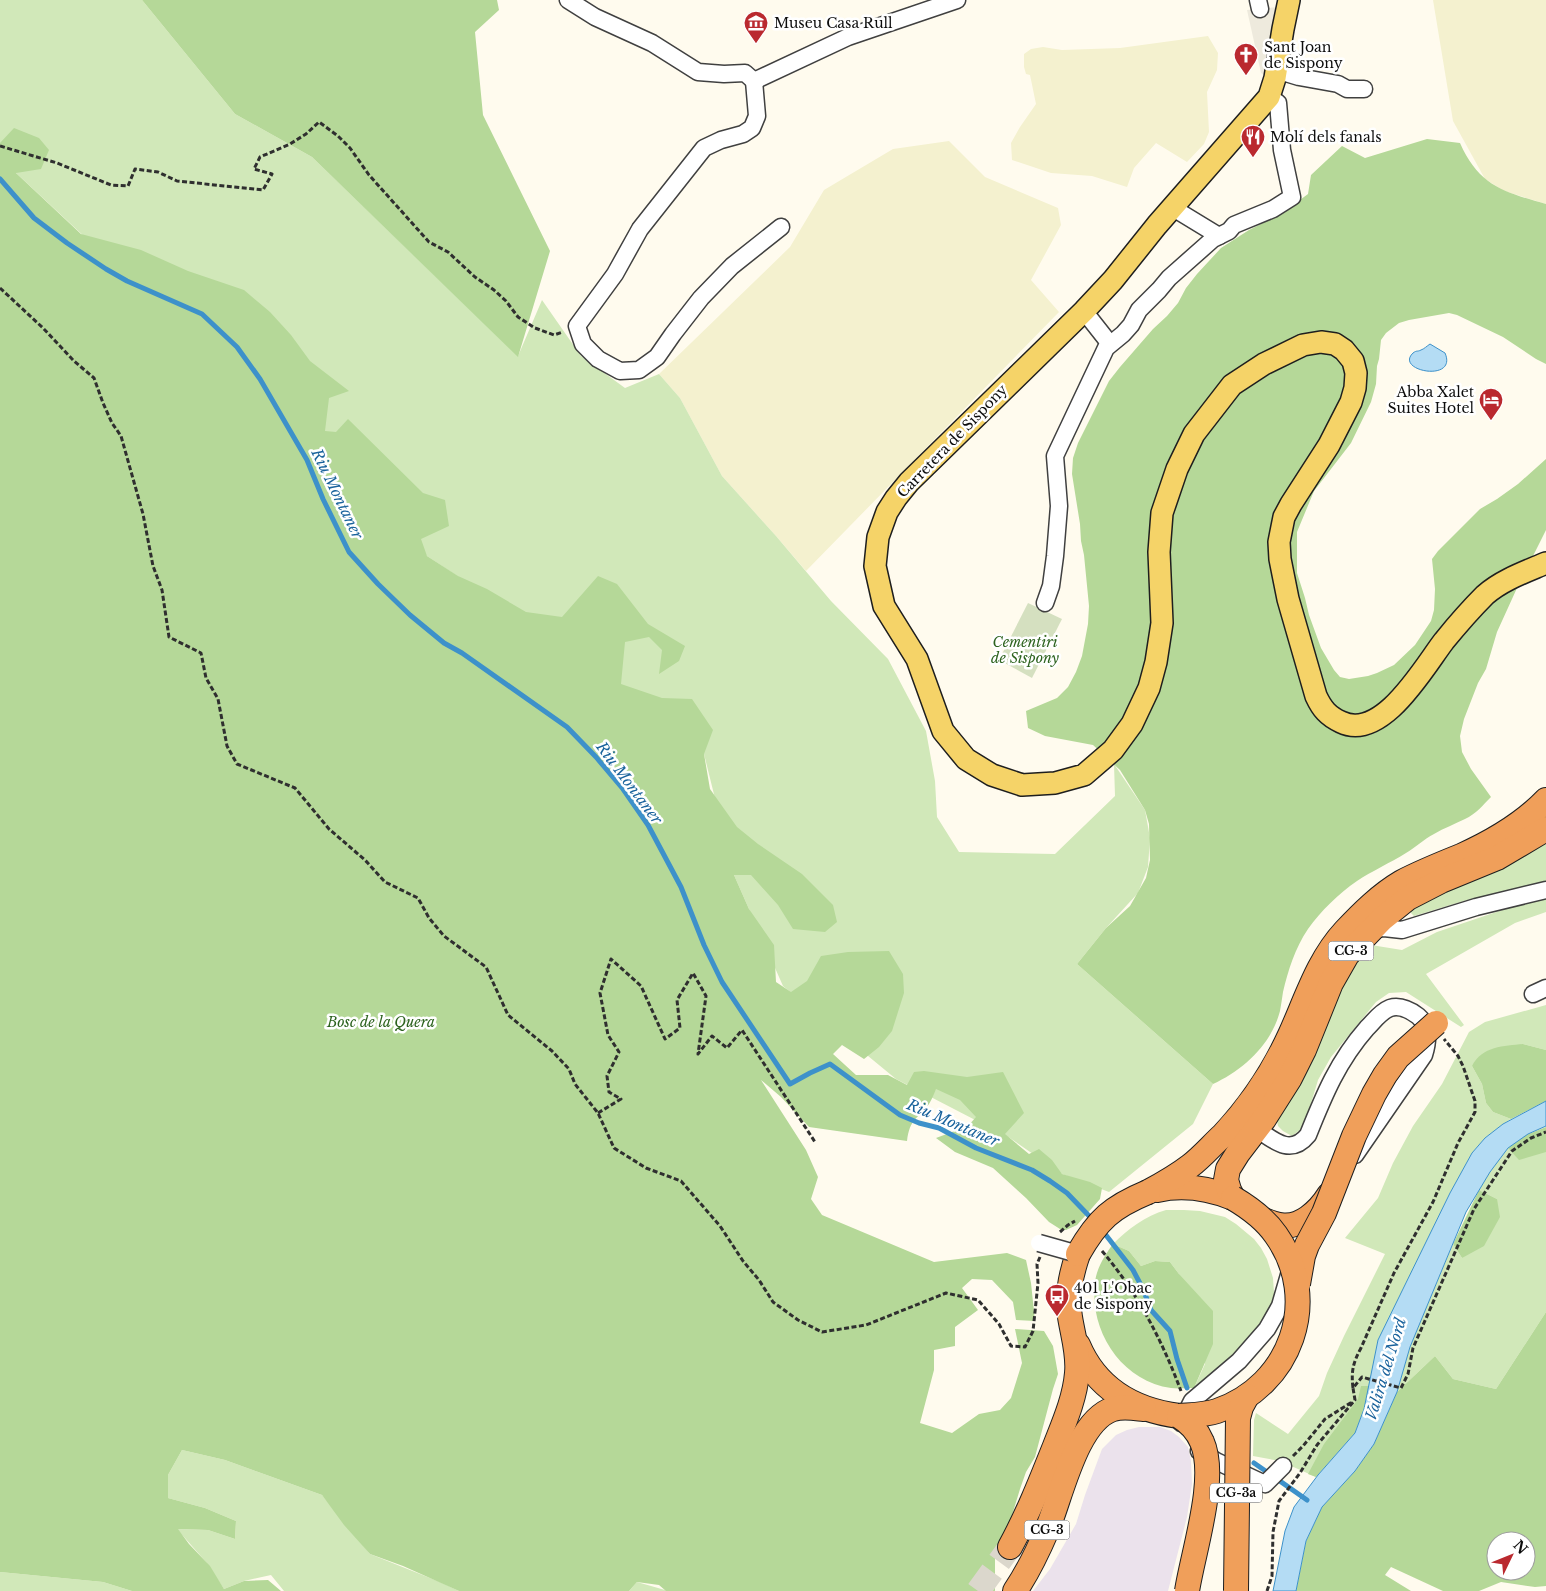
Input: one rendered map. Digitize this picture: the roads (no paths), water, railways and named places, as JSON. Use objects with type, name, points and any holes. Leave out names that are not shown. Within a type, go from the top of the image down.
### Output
[{"type":"highway","name":"CG-3","points":[[1010,1547],[1024,1522],[1034,1498],[1069,1408],[1077,1381],[1078,1372],[1074,1336],[1069,1316],[1069,1294],[1072,1274],[1089,1251],[1090,1233],[1106,1215],[1126,1201],[1148,1192],[1192,1165],[1222,1136],[1251,1103],[1282,1052],[1311,986],[1331,950],[1338,939],[1362,914],[1382,896],[1412,878],[1489,843],[1506,833],[1538,809],[1546,800]]},
{"type":"highway","name":"CG-3","points":[[1233,1198],[1228,1190],[1226,1180],[1228,1169],[1290,1078],[1304,1050],[1331,982],[1347,955],[1387,922],[1408,898],[1441,881],[1497,858],[1546,829]]},
{"type":"highway","points":[[1297,1287],[1303,1256],[1324,1213],[1361,1120],[1385,1075],[1427,1020]]},
{"type":"highway","name":"CG-3","points":[[1074,1336],[1082,1356],[1104,1384],[1132,1404],[1155,1412],[1185,1408],[1215,1412],[1247,1396],[1271,1376],[1288,1349],[1296,1318],[1297,1287],[1293,1267],[1286,1250],[1264,1220],[1250,1208],[1214,1190],[1172,1187],[1148,1192]]},
{"type":"highway","points":[[1264,1220],[1281,1226],[1294,1225],[1309,1218],[1322,1206],[1332,1192]]},
{"type":"highway","name":"CG-3a","points":[[1236,1591],[1238,1418],[1247,1396]]},
{"type":"highway","name":"CG-3a","points":[[1185,1408],[1189,1423],[1202,1442],[1207,1465],[1205,1498],[1187,1591]]},
{"type":"highway","name":"CG-3","points":[[1015,1591],[1026,1574],[1047,1530],[1085,1432],[1094,1422],[1113,1409],[1144,1409]]},
{"type":"main road","name":"Carretera de Sispony","points":[[1289,0],[1273,88],[1269,97],[1084,311],[909,482],[896,498],[887,512],[878,536],[875,566],[884,606],[917,659],[943,730],[966,759],[992,775],[1022,785],[1055,783],[1084,774],[1113,750],[1132,724],[1148,688],[1156,662],[1162,622],[1159,552],[1162,514],[1178,469],[1194,434],[1232,385],[1264,364],[1303,345],[1321,342],[1329,342],[1339,346],[1353,361],[1356,373],[1355,388],[1351,402],[1329,445],[1290,504],[1284,518],[1279,542],[1280,559],[1288,599],[1316,696],[1321,708],[1328,715],[1352,726],[1374,721],[1392,708],[1404,695],[1445,640],[1485,596],[1502,583],[1546,563]]},
{"type":"street","points":[[568,0],[594,17],[652,43],[698,72],[745,73],[754,81],[757,116],[752,128],[743,134],[721,140],[704,148],[640,229],[615,274],[577,326],[583,344],[598,359],[620,371],[639,370],[657,357],[701,298],[732,266],[781,227]]},
{"type":"street","points":[[754,81],[848,37],[956,0]]},
{"type":"street","points":[[1276,70],[1299,77],[1338,84],[1347,88],[1364,89]]},
{"type":"street","points":[[1045,603],[1051,586],[1057,536],[1058,506],[1055,456],[1106,348],[1127,330],[1139,310],[1160,290],[1168,278],[1213,239],[1229,231],[1234,225],[1273,209],[1292,198],[1282,150],[1278,103],[1269,97]]},
{"type":"street","points":[[1173,208],[1219,236]]},
{"type":"street","points":[[1084,311],[1110,344]]},
{"type":"street","points":[[1331,950],[1351,938],[1387,922],[1412,878]]},
{"type":"street","points":[[1387,922],[1402,930],[1476,907],[1546,890]]},
{"type":"street","points":[[1257,1129],[1282,1145],[1299,1143],[1308,1135],[1340,1064],[1359,1037],[1379,1015],[1390,1008],[1399,1007],[1427,1020],[1428,1042],[1424,1055],[1346,1167],[1312,1226],[1289,1273],[1280,1306],[1266,1329],[1239,1361],[1185,1408],[1181,1423],[1185,1436],[1196,1449],[1216,1461],[1265,1484],[1283,1466]]},
{"type":"street","points":[[1040,1247],[1089,1251]]},
{"type":"water","points":[[1430,344],[1445,353],[1447,362],[1443,368],[1436,371],[1418,369],[1412,365],[1409,359],[1413,353],[1422,350]]},
{"type":"water","name":"Valira del Nord","points":[[1546,1101],[1546,1126],[1528,1134],[1508,1148],[1490,1172],[1466,1212],[1410,1347],[1397,1392],[1374,1444],[1355,1471],[1322,1507],[1306,1541],[1296,1591],[1273,1591],[1285,1531],[1294,1507],[1318,1475],[1355,1433],[1364,1409],[1378,1340],[1450,1193],[1472,1153],[1485,1138],[1503,1124]]},
{"type":"waterway","name":"Riu Montaner","points":[[0,179],[34,218],[67,243],[127,281],[202,314],[237,347],[260,379],[307,460],[323,499],[349,552],[410,615],[444,643],[462,653],[567,727],[596,757],[623,789],[648,825],[681,887],[704,945],[722,982],[790,1084],[830,1064],[900,1115],[919,1123],[939,1128],[976,1148],[1032,1170],[1067,1193],[1093,1220]]},
{"type":"waterway","name":"Riu Montaner","points":[[1102,1230],[1133,1270],[1151,1310],[1170,1331],[1187,1388]]},
{"type":"waterway","name":"Riu Montaner","points":[[1254,1463],[1307,1500]]},
{"type":"tunnel","points":[[978,1591],[1010,1547]]},
{"type":"place","name":"Museu Casa Rull","points":[[756,44]]},
{"type":"place","name":"Sant Joan de Sispony","points":[[1246,76]]},
{"type":"place","name":"Molí dels fanals","points":[[1253,158]]},
{"type":"place","name":"Abba Xalet Suites Hotel","points":[[1491,421]]},
{"type":"place","name":"401 L'Obac de Sispony","points":[[1057,1317]]},
{"type":"park label","name":"Cementiri de Sispony","points":[[1025,650]]},
{"type":"park label","name":"Bosc de la Quera","points":[[381,1022]]}]
